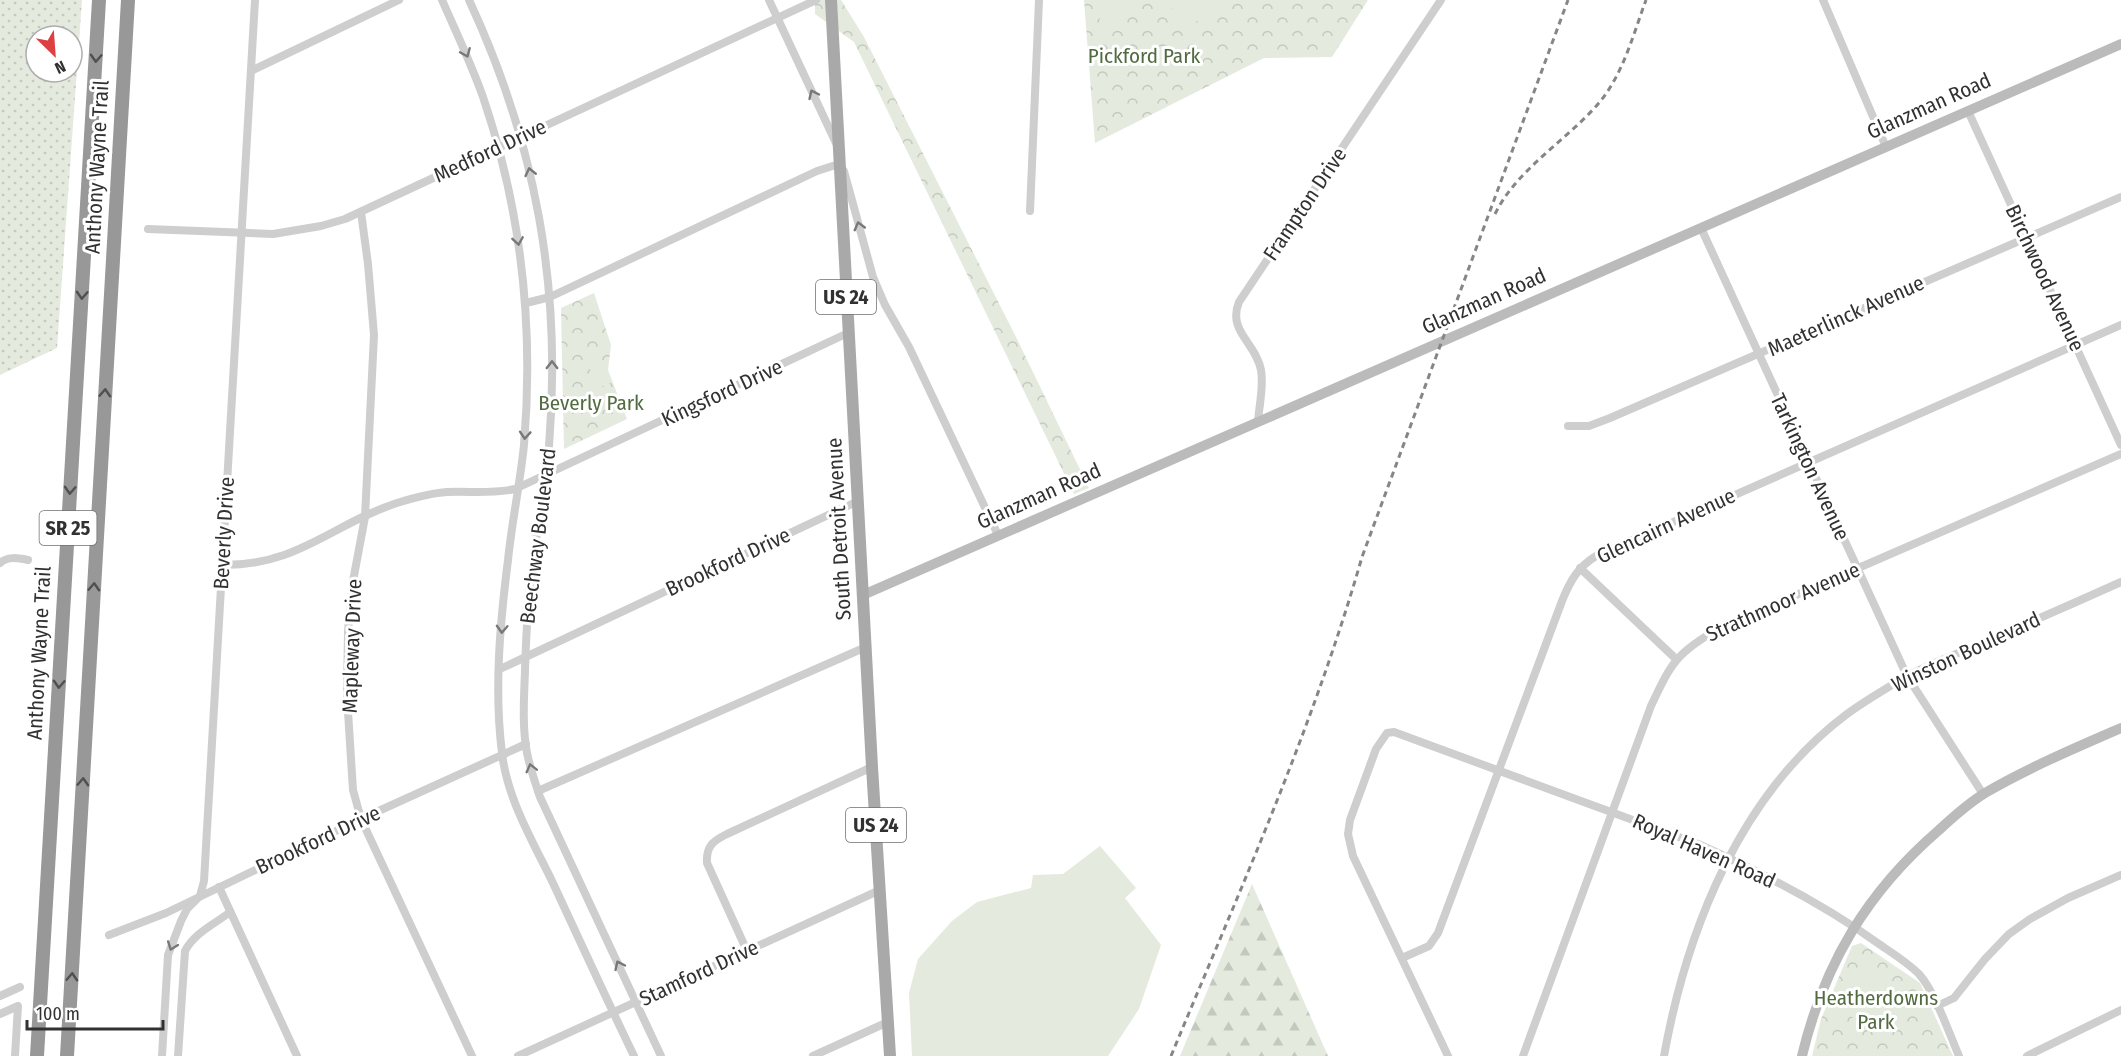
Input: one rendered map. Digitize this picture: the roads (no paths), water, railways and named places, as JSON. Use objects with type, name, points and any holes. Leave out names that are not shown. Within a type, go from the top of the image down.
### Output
[{"type":"highway","name":"Anthony Wayne Trail","points":[[37,1056],[99,0]]},
{"type":"highway","name":"Anthony Wayne Trail","points":[[67,1056],[128,0]]},
{"type":"main road","name":"South Detroit Avenue","points":[[831,0],[872,767],[890,1056]]},
{"type":"street","name":"Beverly Drive","points":[[162,1056],[168,955],[187,909],[200,896],[204,881],[255,0]]},
{"type":"street","points":[[251,71],[399,0]]},
{"type":"street","name":"Beechway Boulevard","points":[[442,0],[475,75],[499,147],[519,242],[526,303],[527,401],[519,488],[508,558],[500,669],[502,755],[516,806],[633,1056]]},
{"type":"street","name":"Beechway Boulevard","points":[[469,0],[498,66],[522,137],[544,238],[552,316],[552,402],[546,476],[533,561],[525,657],[526,744],[538,791],[661,1056]]},
{"type":"street","points":[[769,0],[838,147],[875,282],[915,358],[998,535]]},
{"type":"street","name":"Medford Drive","points":[[148,229],[273,234],[321,226],[361,212],[816,0]]},
{"type":"street","points":[[1030,211],[1039,0]]},
{"type":"street","name":"Frampton Drive","points":[[1258,422],[1262,392],[1261,369],[1255,352],[1236,323],[1234,312],[1442,0]]},
{"type":"street","points":[[1823,0],[1886,147]]},
{"type":"street","name":"Glanzman Road","points":[[863,595],[2121,44]]},
{"type":"street","name":"Birchwood Avenue","points":[[1968,111],[2121,445]]},
{"type":"street","points":[[526,303],[550,297],[818,171],[839,164]]},
{"type":"street","name":"Maeterlinck Avenue","points":[[1568,426],[1589,426],[1598,423],[2121,197]]},
{"type":"street","name":"Mapleway Drive","points":[[361,212],[374,335],[365,517],[353,581],[348,631],[347,696],[353,790],[361,819],[472,1056]]},
{"type":"street","name":"Tarkington Avenue","points":[[1701,228],[1907,676],[1983,794]]},
{"type":"street","points":[[846,292],[875,282]]},
{"type":"street","name":"Glencairn Avenue","points":[[1402,958],[1429,946],[1438,933],[1562,601],[1569,584],[1580,568],[1590,559],[2121,325]]},
{"type":"street","name":"Kingsford Drive","points":[[222,565],[254,563],[283,557],[396,504],[445,492],[497,492],[519,488],[848,333]]},
{"type":"street","name":"Strathmoor Avenue","points":[[1522,1056],[1651,706],[1676,659],[1697,641],[1720,628],[2121,454]]},
{"type":"street","name":"Brookford Drive","points":[[500,669],[858,501]]},
{"type":"street","points":[[0,563],[16,557],[28,560]]},
{"type":"street","points":[[1580,568],[1676,659]]},
{"type":"street","name":"Winston Boulevard","points":[[1664,1056],[1673,1012],[1704,915],[1729,858],[1754,813],[1790,767],[1846,714],[1907,676],[2121,582]]},
{"type":"street","points":[[538,791],[866,647]]},
{"type":"street","points":[[1802,1056],[1816,1003],[1854,926],[1891,876],[1923,843],[1983,794],[2026,771],[2121,728]]},
{"type":"street","name":"Royal Haven Road","points":[[1402,958],[1353,856],[1348,834],[1350,820],[1376,748],[1387,733],[1394,732],[1729,858],[1807,898],[1854,926],[1919,974],[1937,1006],[1959,1056]]},
{"type":"street","name":"Brookford Drive","points":[[109,935],[166,913],[361,819],[526,744]]},
{"type":"street","points":[[747,951],[708,863],[706,854],[710,845],[727,834],[872,767]]},
{"type":"street","points":[[1937,1006],[1954,998],[1985,959],[2009,934],[2030,919],[2068,898],[2121,875]]},
{"type":"street","points":[[219,887],[297,1056]]},
{"type":"street","name":"Stamford Drive","points":[[518,1056],[880,890]]},
{"type":"street","points":[[178,1056],[185,951],[189,942],[230,912]]},
{"type":"street","points":[[1402,958],[1448,1056]]},
{"type":"street","points":[[0,996],[20,987]]},
{"type":"street","points":[[0,1014],[18,1006],[15,1056]]},
{"type":"street","points":[[2027,1056],[2121,1010]]},
{"type":"street","points":[[813,1056],[888,1022]]},
{"type":"railway","points":[[1171,1056],[1298,747],[1343,621],[1362,557],[1568,0]]},
{"type":"railway","points":[[1495,214],[1516,183],[1585,118],[1607,93],[1626,54],[1646,0]]},
{"type":"park label","name":"Pickford Park","points":[[1144,56]]},
{"type":"park label","name":"Beverly Park","points":[[591,403]]},
{"type":"park label","name":"Heatherdowns Park","points":[[1876,1010]]}]
